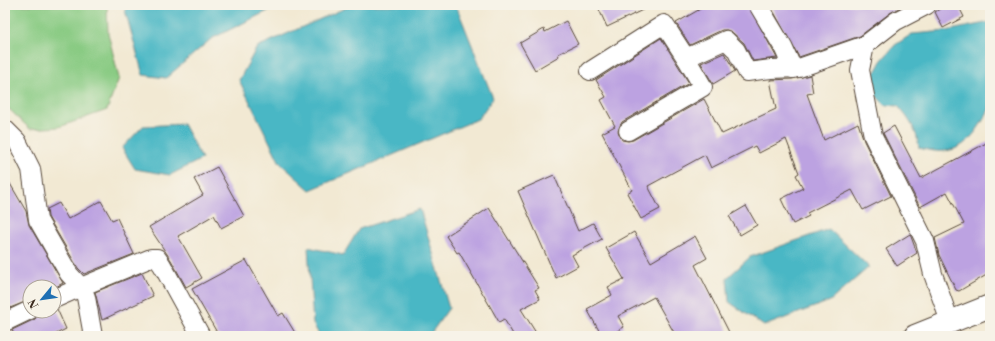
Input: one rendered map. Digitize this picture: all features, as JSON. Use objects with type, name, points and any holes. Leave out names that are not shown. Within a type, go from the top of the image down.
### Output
[{"type":"main road","points":[[915,336],[990,306]]},
{"type":"street","points":[[758,5],[784,47],[793,68]]},
{"type":"street","points":[[686,58],[726,40],[736,50],[747,72],[812,65],[837,53],[865,45],[896,21],[927,5]]},
{"type":"street","points":[[590,71],[664,24],[686,58],[703,87],[628,131]]},
{"type":"street","points":[[865,45],[860,70],[873,136],[925,241],[933,274],[950,322]]},
{"type":"street","points":[[5,129],[17,140],[31,169],[38,220],[69,274],[81,287],[86,297],[93,336]]},
{"type":"street","points":[[62,295],[151,258],[157,258],[162,264],[201,336]]},
{"type":"street","points":[[5,322],[22,314]]},
{"type":"green space","points":[[5,5],[107,5],[108,33],[119,78],[107,110],[59,127],[30,129],[10,110],[5,108]]},
{"type":"water","points":[[126,5],[280,5],[211,39],[166,78],[143,75],[125,10]]},
{"type":"water","points":[[352,5],[456,5],[493,98],[478,119],[310,190],[280,163],[239,80],[257,47]]},
{"type":"water","points":[[990,22],[990,108],[977,130],[963,144],[954,149],[944,151],[933,151],[919,148],[912,125],[898,106],[885,105],[874,94],[874,74],[881,61],[895,45],[912,34],[946,31]]},
{"type":"water","points":[[183,124],[202,159],[170,175],[135,169],[122,148],[143,126]]},
{"type":"water","points":[[420,209],[449,308],[429,336],[320,336],[313,324],[308,247],[343,255],[359,229]]},
{"type":"water","points":[[829,229],[869,267],[830,301],[764,326],[729,302],[727,278],[750,257]]},
{"type":"building","points":[[597,5],[653,5],[607,27]]},
{"type":"building","points":[[707,5],[748,5],[777,58],[753,61],[744,43],[733,33],[727,30],[722,30],[690,45],[676,23]]},
{"type":"building","points":[[770,5],[904,5],[890,13],[860,36],[799,57]]},
{"type":"building","points":[[946,5],[958,5],[964,17],[943,28],[935,12]]},
{"type":"building","points":[[566,21],[578,44],[558,54],[559,56],[535,70],[520,43],[544,29],[545,32]]},
{"type":"building","points":[[661,38],[689,83],[622,122],[618,131],[622,140],[633,140],[704,99],[722,134],[776,109],[770,80],[792,79],[810,75],[813,93],[807,94],[824,140],[858,123],[864,141],[891,196],[863,210],[852,190],[807,213],[809,216],[793,224],[781,199],[803,188],[796,175],[799,173],[786,139],[759,153],[755,146],[711,168],[705,155],[648,186],[660,209],[641,219],[627,193],[632,190],[602,133],[615,126],[601,100],[606,97],[596,80]]},
{"type":"building","points":[[724,53],[735,71],[713,84],[701,63]]},
{"type":"building","points":[[894,126],[921,178],[990,141],[990,273],[959,291],[956,290],[939,255],[935,238],[964,224],[947,192],[920,207],[883,133]]},
{"type":"building","points":[[217,167],[244,216],[221,228],[214,215],[178,236],[202,278],[186,287],[171,260],[149,227],[203,195],[194,179]]},
{"type":"building","points":[[5,175],[26,211],[29,225],[61,279],[22,279],[22,303],[5,310]]},
{"type":"building","points":[[554,175],[578,231],[593,223],[602,239],[572,255],[578,266],[556,278],[518,191]]},
{"type":"building","points":[[101,201],[112,220],[117,218],[134,254],[84,274],[78,268],[48,217],[47,209],[59,203],[68,219]]},
{"type":"building","points":[[746,206],[757,225],[740,235],[729,216]]},
{"type":"building","points":[[489,208],[539,288],[535,290],[540,299],[521,309],[538,336],[514,336],[504,319],[499,322],[459,252],[457,253],[446,236]]},
{"type":"building","points":[[634,232],[651,262],[695,236],[707,258],[695,265],[731,336],[676,336],[654,297],[618,316],[624,327],[609,336],[602,336],[587,309],[612,295],[608,287],[624,279],[606,248]]},
{"type":"building","points":[[910,234],[917,253],[897,266],[886,249]]},
{"type":"building","points":[[246,260],[278,316],[283,313],[297,336],[219,336],[192,289]]},
{"type":"building","points":[[142,273],[153,296],[102,320],[95,292]]},
{"type":"building","points":[[35,319],[62,319],[66,329],[52,336],[15,336],[12,330]]}]
